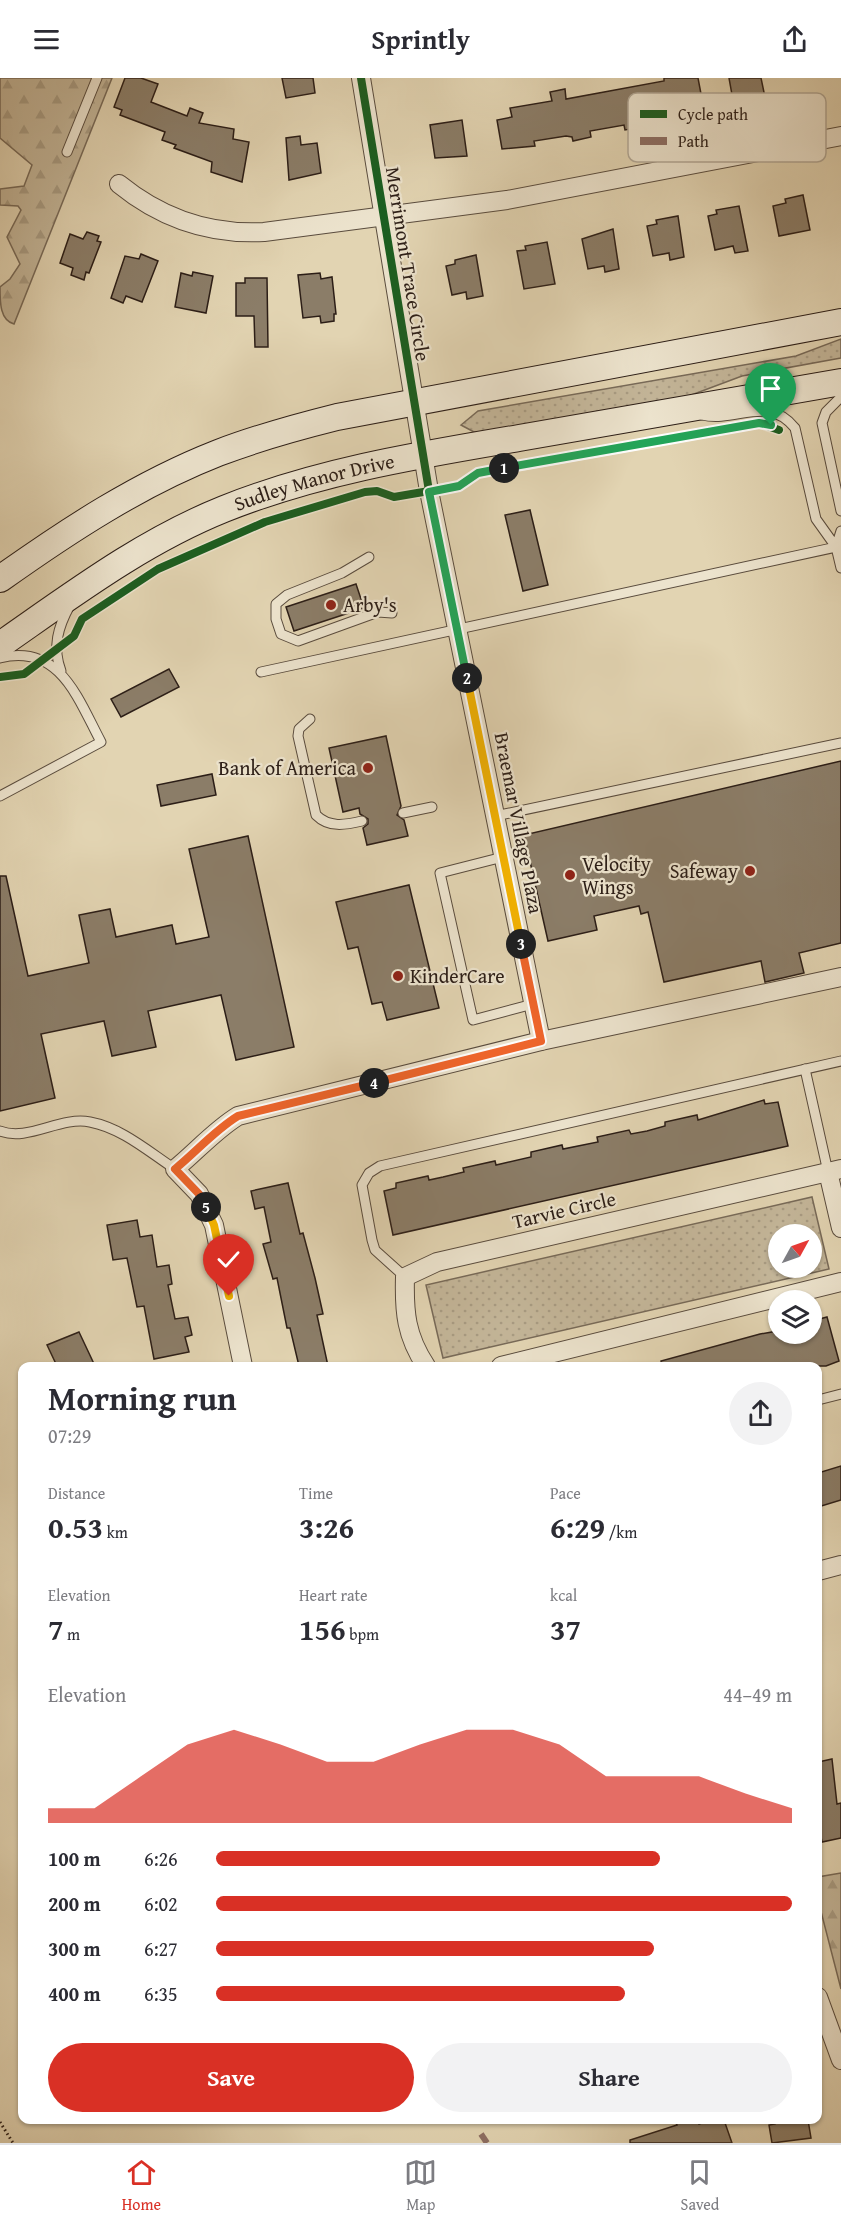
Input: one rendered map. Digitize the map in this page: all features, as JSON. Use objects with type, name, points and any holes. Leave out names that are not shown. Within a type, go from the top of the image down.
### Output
[{"type":"main road","points":[[0,579],[61,535],[116,502],[219,453],[277,432],[327,419],[413,402],[841,322]]},
{"type":"main road","name":"Sudley Manor Drive","points":[[0,645],[81,587],[161,539],[223,509],[296,483],[422,455],[841,382]]},
{"type":"street","name":"Merrimont Trace Circle","points":[[361,78],[422,455]]},
{"type":"street","name":"Merrimont Trace Circle","points":[[826,139],[841,136]]},
{"type":"street","name":"Merrimont Trace Circle","points":[[383,217],[507,200],[705,162]]},
{"type":"street","points":[[119,184],[159,212],[207,230],[264,232],[383,217]]},
{"type":"street","name":"Braemar Village Plaza","points":[[422,455],[541,1041]]},
{"type":"street","points":[[242,1362],[214,1225],[199,1194],[175,1169],[209,1141],[222,1126],[238,1116],[541,1041],[841,977]]},
{"type":"street","points":[[835,1171],[841,1228]]},
{"type":"street","name":"Tarvie Circle","points":[[405,1277],[437,1262],[835,1171]]},
{"type":"street","points":[[405,1277],[404,1309],[412,1345],[423,1362]]},
{"type":"street","points":[[517,1362],[841,1282]]},
{"type":"street","points":[[822,1570],[841,1565]]},
{"type":"street","points":[[822,2007],[841,2060]]},
{"type":"lane","points":[[67,152],[97,78]]},
{"type":"lane","points":[[841,397],[826,412],[822,423],[841,511]]},
{"type":"lane","points":[[679,410],[713,417],[746,411],[773,411],[785,416],[795,428],[816,519],[838,546]]},
{"type":"lane","points":[[841,531],[838,546],[841,568]]},
{"type":"lane","points":[[261,672],[838,546]]},
{"type":"lane","points":[[369,557],[342,573],[287,595],[276,604],[276,619],[281,634],[297,641],[378,612],[392,613]]},
{"type":"lane","points":[[0,796],[101,742],[61,671],[56,649],[60,623],[81,587]]},
{"type":"lane","points":[[0,658],[26,656],[42,660],[61,671]]},
{"type":"lane","points":[[310,718],[299,729],[298,736],[316,815],[330,824],[342,825],[362,821]]},
{"type":"lane","points":[[495,816],[841,743]]},
{"type":"lane","points":[[403,813],[432,807]]},
{"type":"lane","points":[[503,857],[440,873],[473,1020],[533,1004]]},
{"type":"lane","points":[[405,1277],[375,1250],[372,1240],[362,1185],[369,1173],[380,1166],[841,1061]]},
{"type":"lane","points":[[805,1069],[835,1171]]},
{"type":"lane","points":[[0,1131],[12,1136],[66,1122],[90,1122],[120,1132],[175,1169]]},
{"type":"lane","points":[[822,1399],[841,1395]]},
{"type":"path","points":[[0,2122],[13,2143]]},
{"type":"green space","points":[[0,78],[112,78],[14,324],[3,315],[0,287],[10,279],[20,264],[7,237],[21,210],[18,206],[0,205],[0,189],[24,186],[32,165],[0,138]]},
{"type":"green space","points":[[841,339],[841,358],[742,376],[678,400],[486,432],[474,432],[461,425],[478,411],[796,356]]},
{"type":"green space","points":[[812,1197],[818,1224],[768,1224],[768,1278],[790,1278],[443,1358],[426,1285]]},
{"type":"green space","points":[[822,1239],[829,1269],[822,1271]]},
{"type":"green space","points":[[841,1873],[841,1989],[822,1915],[822,1876]]},
{"type":"building","points":[[125,78],[141,78],[158,84],[151,102],[187,116],[190,108],[203,113],[199,123],[234,129],[233,139],[249,142],[242,182],[211,172],[212,162],[174,148],[176,145],[162,140],[165,132],[120,115],[122,110],[114,107]]},
{"type":"building","points":[[282,78],[313,78],[315,93],[286,98]]},
{"type":"building","points":[[664,78],[698,78],[701,93],[628,93],[628,129],[625,130],[624,125],[590,131],[591,137],[573,141],[572,137],[566,136],[534,141],[535,146],[502,149],[497,120],[512,117],[510,108],[552,101],[550,92],[565,89],[566,99],[664,81]]},
{"type":"building","points":[[729,78],[761,78],[764,93],[732,93]]},
{"type":"building","points":[[462,120],[467,156],[435,158],[430,125]]},
{"type":"building","points":[[300,136],[301,145],[317,143],[321,173],[289,180],[286,138]]},
{"type":"building","points":[[803,195],[810,230],[779,236],[773,206],[786,203],[785,199]]},
{"type":"building","points":[[739,206],[748,251],[735,253],[733,246],[715,250],[708,216],[717,214],[716,210]]},
{"type":"building","points":[[678,216],[684,257],[670,260],[669,253],[653,256],[647,226],[657,224],[656,220]]},
{"type":"building","points":[[613,229],[619,269],[605,272],[604,266],[588,269],[582,239]]},
{"type":"building","points":[[87,232],[99,236],[97,241],[101,242],[84,280],[71,275],[73,268],[60,263],[70,234],[83,239]]},
{"type":"building","points":[[547,242],[555,284],[524,289],[517,251],[526,250],[525,246]]},
{"type":"building","points":[[141,254],[158,261],[142,302],[126,296],[123,303],[111,298],[125,256],[139,259]]},
{"type":"building","points":[[476,255],[483,296],[467,299],[466,292],[452,295],[446,266],[455,264],[455,260]]},
{"type":"building","points":[[193,272],[213,276],[206,313],[175,307],[181,273],[192,276]]},
{"type":"building","points":[[320,273],[321,279],[332,277],[336,314],[334,314],[334,321],[321,323],[320,316],[303,318],[298,275]]},
{"type":"building","points":[[245,278],[267,278],[268,347],[255,347],[254,316],[236,316],[236,283],[245,283]]},
{"type":"building","points":[[530,510],[548,585],[523,591],[505,515]]},
{"type":"building","points":[[356,584],[364,608],[294,631],[286,607]]},
{"type":"building","points":[[169,669],[179,687],[121,717],[111,699]]},
{"type":"building","points":[[386,736],[401,806],[397,815],[404,820],[408,836],[367,845],[363,828],[368,824],[368,819],[360,814],[359,808],[343,812],[329,748]]},
{"type":"building","points":[[841,761],[841,943],[799,953],[804,973],[765,982],[761,961],[664,982],[648,912],[641,914],[639,906],[594,916],[597,930],[548,941],[524,835]]},
{"type":"building","points":[[212,774],[216,795],[161,806],[157,785]]},
{"type":"building","points":[[248,836],[294,1047],[236,1060],[221,995],[148,1011],[156,1047],[112,1056],[104,1021],[41,1034],[55,1098],[0,1111],[0,876],[6,876],[28,976],[89,963],[79,915],[110,909],[116,937],[172,925],[176,944],[209,937],[189,849]]},
{"type":"building","name":"KinderCare","points":[[409,885],[439,1008],[387,1020],[382,1002],[372,1004],[358,947],[348,949],[336,902]]},
{"type":"building","points":[[764,1100],[765,1104],[778,1102],[788,1146],[393,1235],[384,1191],[396,1188],[396,1183],[428,1176],[429,1180],[464,1172],[463,1168],[495,1161],[496,1165],[531,1157],[531,1152],[562,1145],[563,1149],[598,1142],[597,1137],[629,1130],[631,1134],[647,1131],[665,1126],[665,1122],[697,1115],[698,1120]]},
{"type":"building","points":[[288,1183],[323,1314],[317,1315],[327,1362],[298,1362],[290,1328],[287,1328],[277,1278],[273,1279],[263,1244],[271,1242],[264,1207],[255,1209],[251,1191]]},
{"type":"building","points":[[137,1220],[140,1237],[152,1235],[157,1267],[169,1265],[172,1284],[168,1285],[175,1319],[188,1317],[192,1335],[185,1337],[189,1352],[154,1359],[144,1306],[137,1307],[127,1258],[113,1260],[107,1225]]},
{"type":"building","points":[[827,1317],[839,1361],[826,1366],[822,1366],[822,1362],[661,1362],[661,1361],[768,1333],[768,1344],[822,1344],[822,1318]]},
{"type":"building","points":[[79,1332],[93,1362],[55,1362],[47,1345]]},
{"type":"building","points":[[841,1466],[841,1500],[822,1506],[822,1472]]},
{"type":"building","points":[[832,1759],[837,1804],[841,1803],[841,1838],[822,1842],[822,1761]]},
{"type":"building","points":[[725,2124],[732,2143],[630,2143],[630,2140],[677,2125]]},
{"type":"building","points":[[809,2124],[811,2138],[772,2143],[769,2125]]},
{"type":"marked path","points":[[481,2134],[487,2143]]},
{"type":"cycle path","points":[[361,78],[429,491],[541,1041]]},
{"type":"cycle path","points":[[0,677],[24,674],[74,636],[82,619],[158,569],[265,522],[365,492],[377,491],[394,497],[459,486],[478,473],[759,423],[779,430]]},
{"type":"place","name":"Arby's","points":[[331,605]]},
{"type":"place","name":"Bank of America","points":[[368,768]]},
{"type":"place","name":"Safeway","points":[[750,871]]},
{"type":"place","name":"Velocity Wings","points":[[570,875]]},
{"type":"place","name":"KinderCare","points":[[398,976]]},
{"type":"route","points":[[229,1296],[214,1225],[207,1208],[199,1194],[175,1169],[209,1141],[222,1126],[238,1116],[541,1041],[429,492],[459,486],[468,477],[478,473],[759,423],[771,425]]}]
